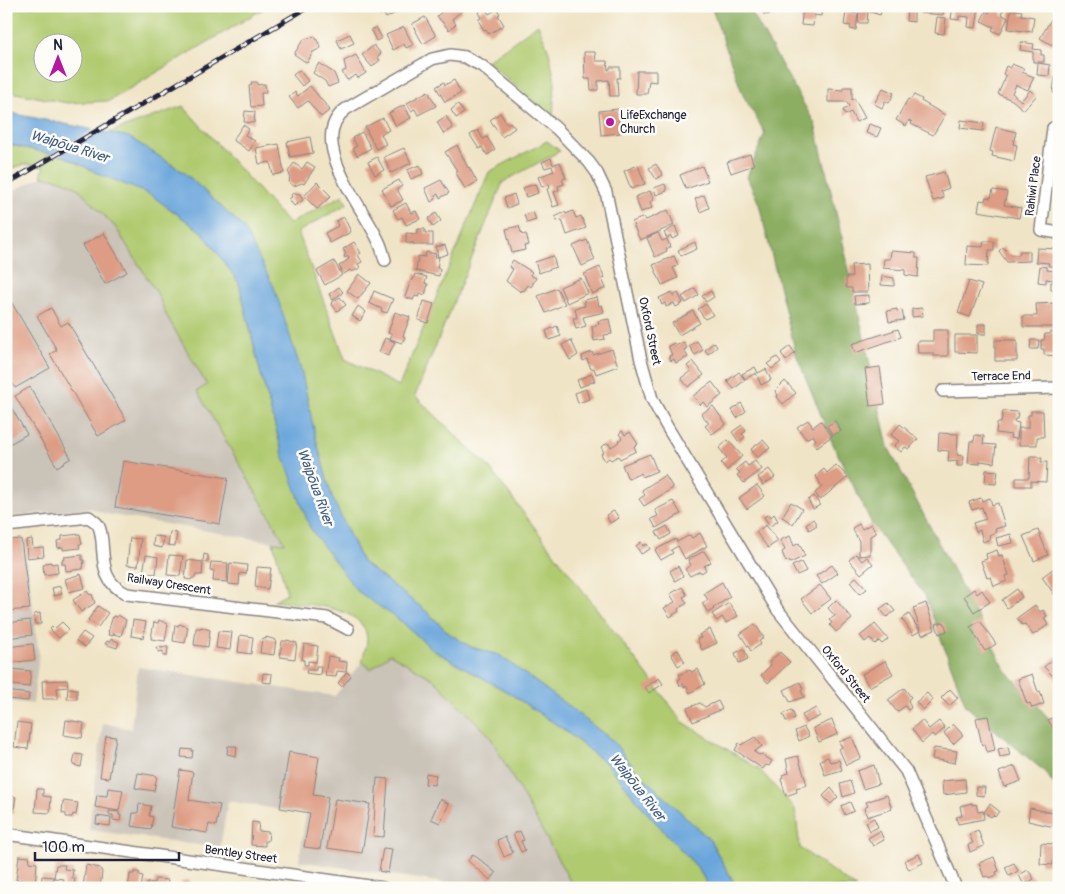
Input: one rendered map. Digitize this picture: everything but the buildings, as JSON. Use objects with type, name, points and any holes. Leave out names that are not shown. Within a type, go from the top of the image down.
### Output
[{"type":"street","name":"Oxford Street","points":[[385,260],[379,242],[336,164],[332,147],[332,127],[338,115],[346,109],[432,59],[450,55],[465,57],[482,66],[556,129],[597,173],[606,192],[641,360],[652,398],[777,609],[906,771],[956,888]]},
{"type":"street","name":"Rahiwi Place","points":[[1053,128],[1041,230],[1059,233]]},
{"type":"street","name":"Terrace End","points":[[943,391],[1059,388]]},
{"type":"street","name":"Railway Crescent","points":[[6,526],[90,518],[98,525],[101,535],[104,566],[108,577],[116,588],[127,594],[327,618],[348,629]]},
{"type":"street","name":"Bentley Street","points":[[6,834],[384,888]]},
{"type":"shaded area","points":[[42,177],[55,177],[80,189],[116,228],[158,295],[166,315],[207,385],[197,391],[285,544],[106,514],[92,508],[6,517],[6,194]]},
{"type":"shaded area","points":[[24,539],[39,655],[33,704],[6,701],[6,541]]},
{"type":"shaded area","points":[[390,654],[433,679],[489,735],[574,888],[478,888],[299,861],[306,814],[228,801],[220,848],[89,830],[103,723],[131,729],[138,667],[335,696],[362,662],[371,668]]},
{"type":"green space","points":[[6,6],[268,6],[109,101],[67,103],[6,91]]},
{"type":"green space","points":[[711,6],[748,6],[815,124],[888,447],[1005,669],[1059,730],[1059,791],[1044,771],[966,706],[925,596],[872,524],[832,442],[796,354],[759,204],[747,177],[765,133],[743,95]]},
{"type":"green space","points":[[538,24],[549,52],[555,82],[553,118],[487,61]]},
{"type":"green space","points":[[183,106],[289,224],[343,195],[347,204],[298,232],[345,359],[399,386],[489,172],[547,141],[560,151],[503,182],[415,396],[487,465],[683,722],[759,769],[795,809],[800,848],[856,888],[737,888],[710,840],[634,768],[613,741],[499,655],[471,647],[450,634],[425,610],[362,562],[332,498],[316,439],[243,227],[185,173],[129,137],[108,133]]},
{"type":"green space","points":[[6,144],[66,157],[97,173],[151,195],[203,233],[239,283],[283,455],[402,622],[433,650],[509,693],[563,729],[609,766],[648,814],[697,867],[710,888],[574,888],[489,735],[433,679],[390,654],[371,669],[362,662],[367,639],[364,627],[356,619],[344,612],[314,605],[273,601],[287,593],[273,542],[285,543],[197,391],[207,385],[166,315],[158,295],[116,228],[80,190],[69,183],[55,178],[42,177],[41,172],[44,167],[26,164],[6,170]]},
{"type":"water","name":"Waipōua River","points":[[6,112],[129,137],[185,173],[243,227],[274,287],[302,373],[316,439],[332,497],[362,562],[425,610],[450,634],[471,647],[499,655],[613,741],[634,768],[710,840],[737,888],[710,888],[697,867],[648,814],[609,766],[563,729],[509,693],[433,650],[402,622],[357,591],[310,528],[283,455],[239,283],[203,233],[151,195],[97,173],[66,157],[6,144]]},
{"type":"pier","points":[[97,128],[103,130],[55,157],[49,156]]},
{"type":"railway","points":[[6,184],[310,6]]},
{"type":"place","name":"LifeExchange Church","points":[[610,122]]}]
